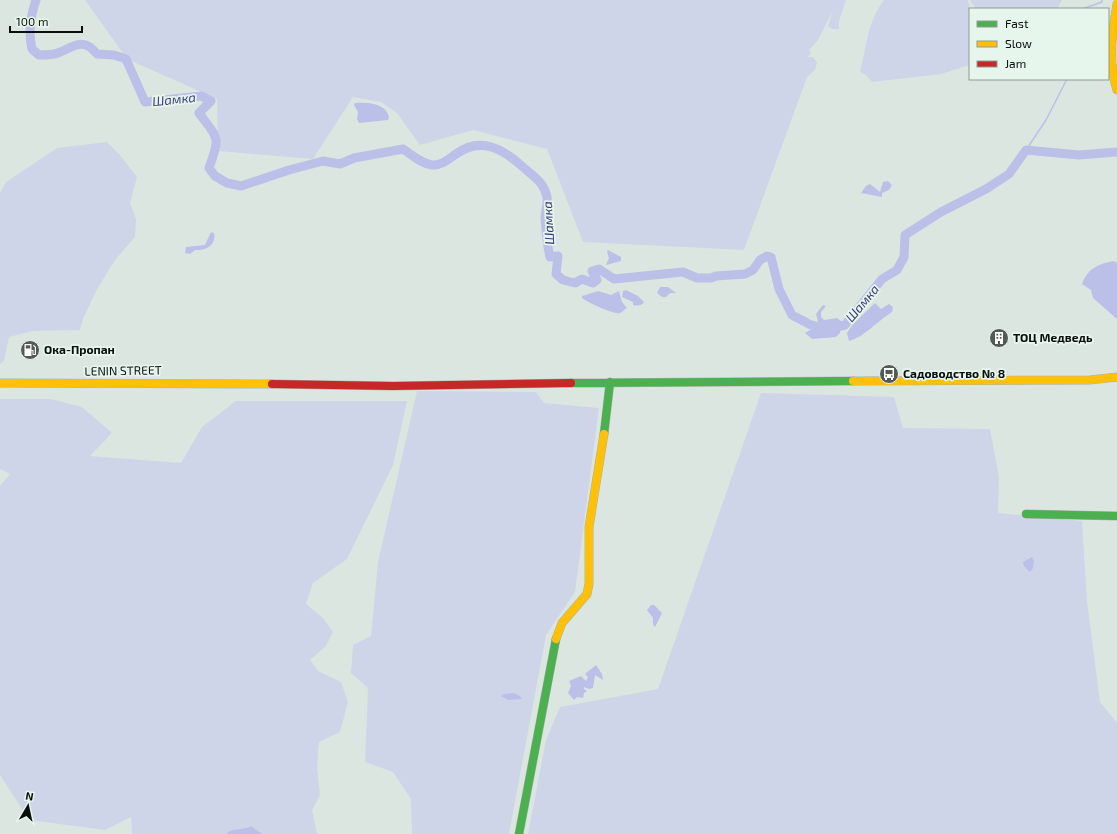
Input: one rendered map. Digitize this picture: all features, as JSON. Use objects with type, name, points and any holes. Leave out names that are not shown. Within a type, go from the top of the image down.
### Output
[{"type":"main road","points":[[1117,4],[1112,66],[1114,83],[1117,90]]},
{"type":"main road","name":"LENIN STREET","points":[[0,383],[247,383],[393,386],[610,382],[1090,380],[1117,378]]},
{"type":"main road","points":[[519,834],[557,634],[562,623],[581,603],[587,594],[589,584],[589,527],[603,442],[610,382]]},
{"type":"main road","points":[[1026,514],[1117,516]]},
{"type":"shaded area","points":[[85,0],[846,0],[839,21],[839,29],[832,29],[828,26],[833,10],[818,40],[809,50],[811,53],[808,57],[813,57],[817,63],[815,70],[807,77],[744,250],[583,242],[547,149],[473,130],[420,145],[397,113],[381,102],[353,97],[313,159],[218,151],[217,99],[127,59]]},
{"type":"shaded area","points":[[884,0],[968,0],[970,8],[969,65],[941,74],[872,82],[866,75],[860,72],[868,34],[878,9]]},
{"type":"shaded area","points":[[970,0],[1062,0],[1058,8],[975,8]]},
{"type":"shaded area","points":[[107,142],[120,155],[137,177],[130,203],[136,219],[135,237],[115,260],[96,291],[83,319],[80,330],[33,331],[9,337],[4,361],[0,364],[0,193],[6,182],[57,148]]},
{"type":"shaded area","points":[[417,391],[536,392],[544,403],[599,408],[575,592],[546,635],[509,834],[412,834],[411,799],[393,772],[365,762],[368,688],[351,673],[353,645],[371,636],[378,562]]},
{"type":"shaded area","points":[[761,393],[894,397],[903,428],[990,429],[999,477],[998,513],[1082,521],[1087,601],[1100,702],[1117,723],[1117,834],[528,834],[546,740],[560,707],[658,689]]},
{"type":"shaded area","points":[[0,399],[51,399],[82,407],[112,433],[90,456],[181,463],[202,427],[236,401],[407,401],[393,465],[347,559],[313,583],[306,604],[323,618],[333,632],[326,646],[310,660],[318,671],[341,682],[348,702],[340,732],[319,742],[317,766],[320,795],[312,810],[317,834],[132,834],[131,817],[105,830],[29,820],[0,775],[0,486],[10,474],[0,469]]},
{"type":"water","points":[[355,103],[370,103],[380,106],[387,112],[389,117],[388,120],[359,123],[357,119],[358,112],[354,105]]},
{"type":"water","points":[[888,181],[892,185],[889,190],[882,193],[882,197],[861,193],[866,186],[870,184],[880,192],[883,182]]},
{"type":"water","points":[[211,232],[214,233],[214,241],[212,244],[206,248],[195,250],[190,254],[185,253],[186,247],[205,245]]},
{"type":"water","points":[[608,250],[621,257],[621,261],[606,265],[609,258],[607,252]]},
{"type":"water","points":[[1114,261],[1117,263],[1117,319],[1093,298],[1091,290],[1082,284],[1087,274],[1091,270],[1098,265]]},
{"type":"water","points":[[660,287],[668,287],[676,293],[670,293],[666,297],[662,297],[657,293]]},
{"type":"water","points":[[626,290],[638,296],[644,302],[636,306],[633,305],[633,302],[622,297],[623,291]]},
{"type":"water","points":[[598,291],[611,295],[619,291],[622,302],[627,308],[621,313],[612,312],[582,298],[582,296]]},
{"type":"water","points":[[875,303],[881,309],[889,304],[893,307],[892,312],[861,336],[849,341],[847,333],[853,324]]},
{"type":"water","points":[[823,305],[826,306],[821,312],[821,317],[824,320],[837,318],[841,321],[840,333],[836,337],[812,339],[805,333],[819,325],[816,314]]},
{"type":"water","points":[[1032,557],[1034,561],[1033,568],[1030,572],[1024,566],[1023,562]]},
{"type":"water","points":[[651,605],[654,605],[662,613],[655,627],[653,624],[653,618],[647,610]]},
{"type":"water","points":[[596,665],[602,674],[603,680],[595,675],[593,688],[589,689],[584,687],[587,691],[584,693],[583,698],[577,697],[574,700],[568,693],[571,686],[569,681],[581,676],[586,681],[588,677],[585,674]]},
{"type":"water","points":[[514,693],[522,699],[508,700],[501,696],[504,694]]},
{"type":"water","points":[[251,826],[262,834],[227,833],[233,830]]},
{"type":"waterway","name":"Шамка","points":[[36,0],[31,18],[30,37],[32,49],[39,55],[56,54],[79,44],[83,44],[97,54],[114,55],[126,59],[145,102],[201,96],[211,101],[199,113],[216,138],[215,150],[209,168],[215,176],[227,183],[241,186],[289,170],[323,161],[340,164],[354,158],[403,149],[416,158],[435,165],[445,162],[465,149],[483,145],[500,150],[508,155],[538,180],[544,187],[547,197],[545,218],[550,257],[558,256],[556,274],[563,280],[575,283],[582,279],[593,283],[597,280],[592,271],[599,269],[614,279],[683,272],[697,278],[711,278],[716,276],[745,274],[753,270],[760,260],[767,256],[771,257],[779,289],[792,315],[811,325],[828,329],[845,325],[882,279],[897,270],[904,257],[905,235],[941,212],[986,189],[1009,174],[1026,150],[1079,155],[1117,152]]},
{"type":"waterway","points":[[1085,8],[1102,2],[1102,0]]},
{"type":"waterway","points":[[1026,150],[1046,120],[1066,80]]},
{"type":"traffic: fast","points":[[571,383],[853,381]]},
{"type":"traffic: fast","points":[[604,434],[610,382]]},
{"type":"traffic: fast","points":[[1026,514],[1117,516]]},
{"type":"traffic: fast","points":[[519,834],[556,639]]},
{"type":"traffic: slow","points":[[1117,4],[1112,36],[1112,69],[1117,90]]},
{"type":"traffic: slow","points":[[853,381],[1090,380],[1117,377]]},
{"type":"traffic: slow","points":[[0,383],[272,384]]},
{"type":"traffic: slow","points":[[556,639],[562,623],[587,594],[589,584],[589,527],[604,434]]},
{"type":"traffic: jam","points":[[272,384],[393,386],[571,383]]},
{"type":"place","name":"ТОЦ Медведь","points":[[999,338]]},
{"type":"place","name":"Ока-Пропан","points":[[30,350]]},
{"type":"place","name":"Садоводство № 8","points":[[889,374]]}]
